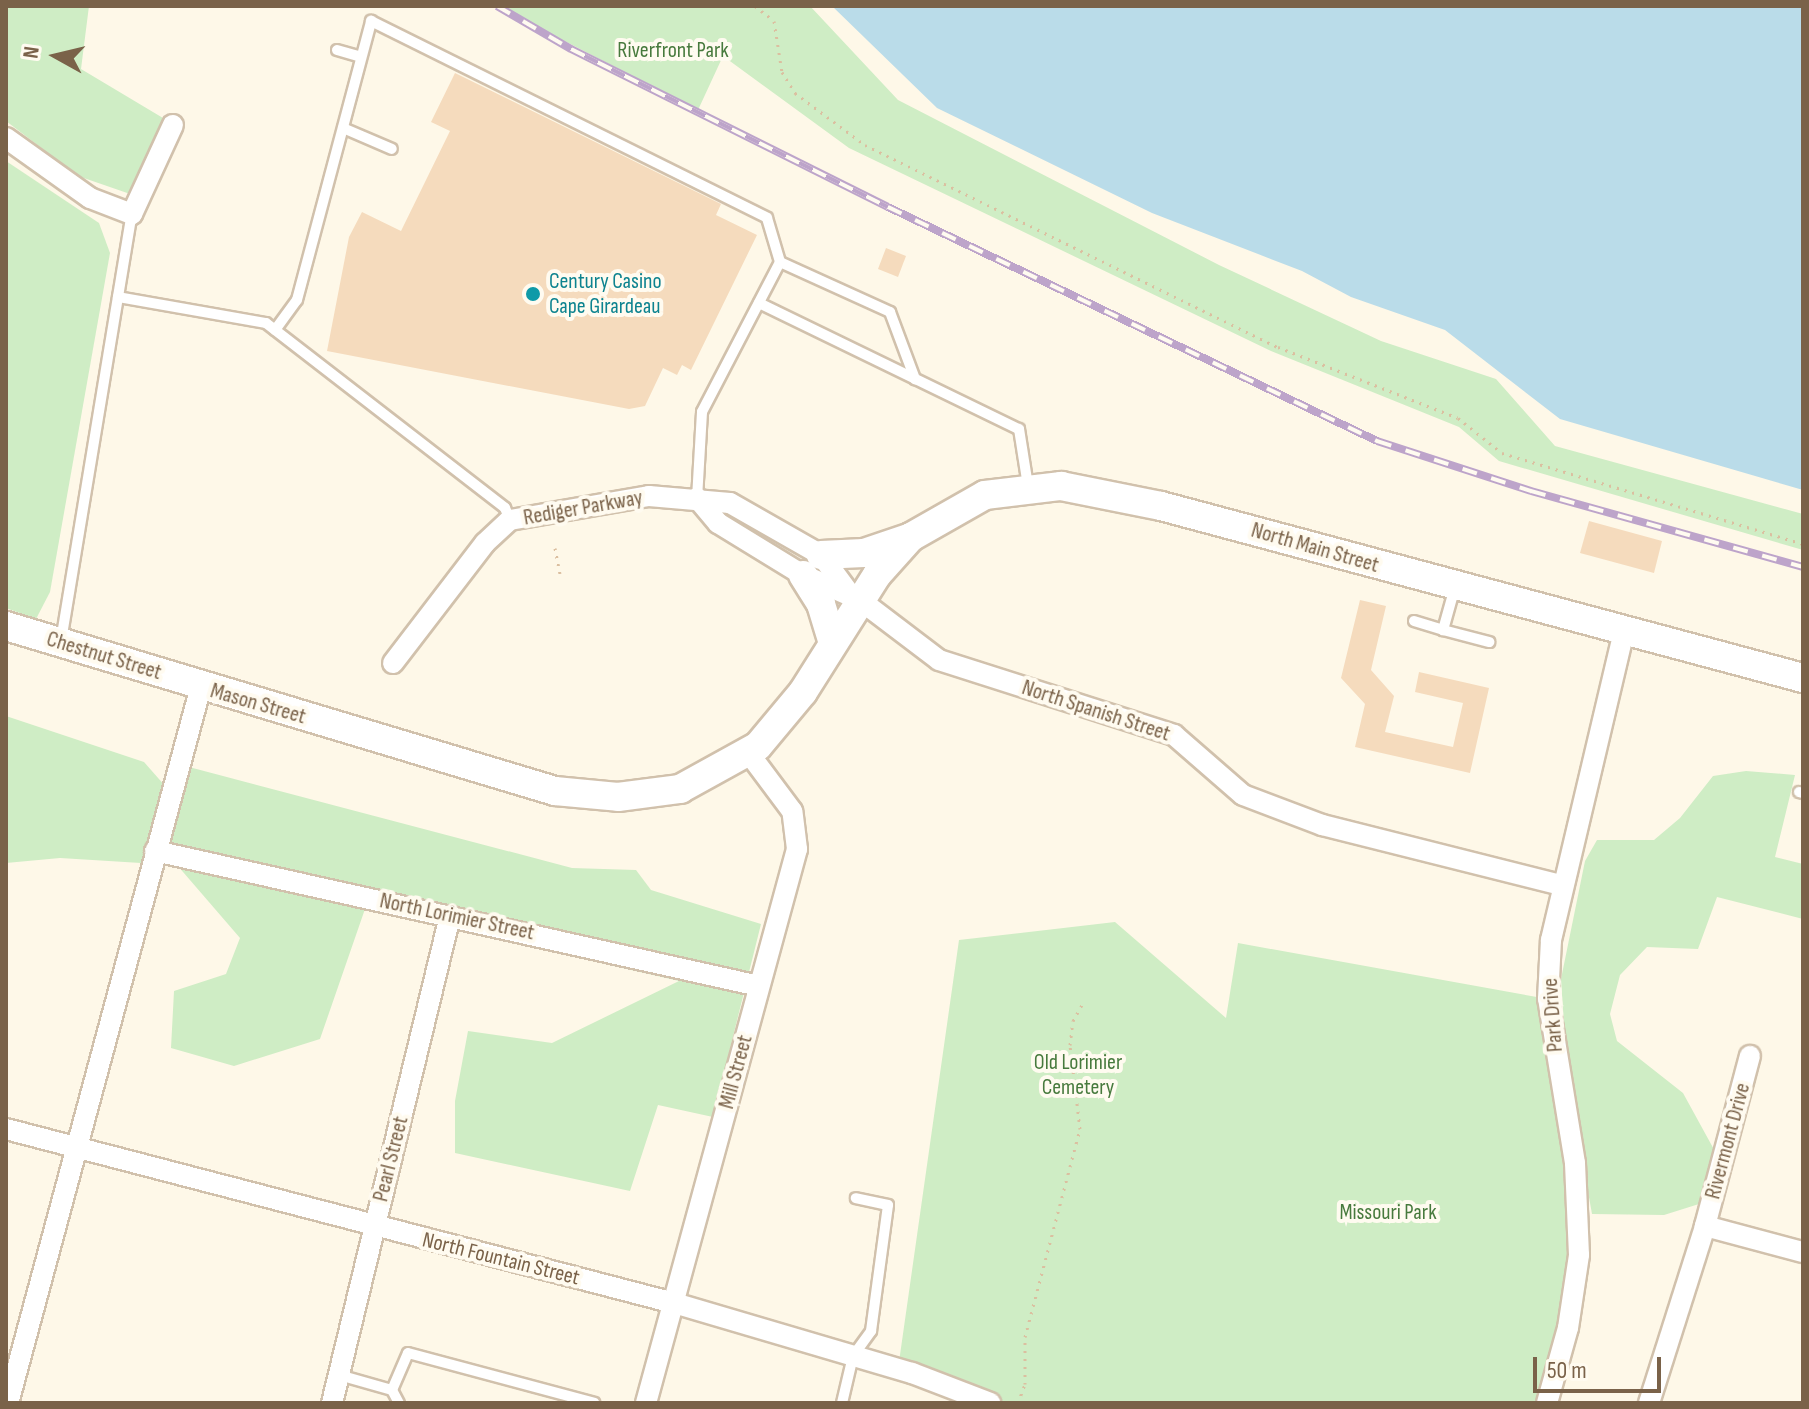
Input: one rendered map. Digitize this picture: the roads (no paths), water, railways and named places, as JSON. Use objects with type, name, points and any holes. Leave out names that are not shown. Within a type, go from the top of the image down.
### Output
[{"type":"main road","name":"North Main Street","points":[[855,597],[911,537],[985,495],[1028,486],[1061,486],[1131,498],[1803,678]]},
{"type":"main road","points":[[832,641],[812,565],[911,537]]},
{"type":"main road","name":"Mason Street","points":[[201,686],[555,791],[618,797],[680,789],[748,752],[803,692],[855,597]]},
{"type":"main road","name":"Chestnut Street","points":[[6,626],[201,686]]},
{"type":"street","points":[[6,138],[90,198],[132,214],[173,125]]},
{"type":"street","name":"Rediger Parkway","points":[[393,663],[485,543],[510,520],[649,496],[730,503],[855,597]]},
{"type":"street","name":"North Spanish Street","points":[[855,597],[939,660],[1174,735],[1243,795],[1322,825],[1561,885]]},
{"type":"street","name":"Park Drive","points":[[1547,1403],[1568,1328],[1579,1255],[1575,1163],[1548,999],[1561,885],[1624,630]]},
{"type":"street","name":"Mason Street","points":[[8,1403],[201,686]]},
{"type":"street","name":"Mill Street","points":[[646,1403],[797,849],[792,811],[748,752]]},
{"type":"street","name":"North Lorimier Street","points":[[155,851],[759,986]]},
{"type":"street","name":"Pearl Street","points":[[332,1403],[450,916]]},
{"type":"street","name":"Rivermont Drive","points":[[1649,1403],[1705,1226],[1750,1056]]},
{"type":"street","name":"North Fountain Street","points":[[6,1129],[674,1303],[853,1356],[990,1403]]},
{"type":"street","points":[[1705,1226],[1803,1252]]},
{"type":"lane","points":[[275,330],[297,300],[371,21],[767,218],[780,262],[702,412],[697,498]]},
{"type":"lane","points":[[337,50],[361,57]]},
{"type":"lane","points":[[343,128],[392,149]]},
{"type":"lane","points":[[60,643],[132,214]]},
{"type":"lane","points":[[780,262],[890,312],[915,379]]},
{"type":"lane","points":[[118,297],[266,323],[505,508],[510,520]]},
{"type":"lane","points":[[759,303],[1019,429],[1028,486]]},
{"type":"lane","points":[[1443,630],[1455,587]]},
{"type":"lane","points":[[1414,621],[1489,642]]},
{"type":"lane","points":[[842,1403],[853,1356],[871,1331],[888,1205],[856,1198]]},
{"type":"lane","points":[[392,1390],[408,1353],[594,1403]]},
{"type":"lane","points":[[339,1375],[392,1390],[399,1403]]},
{"type":"water","points":[[832,6],[1803,6],[1803,490],[1560,419],[1445,330],[1351,297],[1302,271],[1152,213],[937,108]]},
{"type":"railway","points":[[497,6],[571,49],[888,207],[1377,441],[1531,491],[1803,567]]},
{"type":"place","name":"Century Casino Cape Girardeau","points":[[533,294]]},
{"type":"park label","name":"Riverfront Park","points":[[673,51]]},
{"type":"park label","name":"Old Lorimier Cemetery","points":[[1078,1074]]},
{"type":"park label","name":"Missouri Park","points":[[1388,1213]]}]
